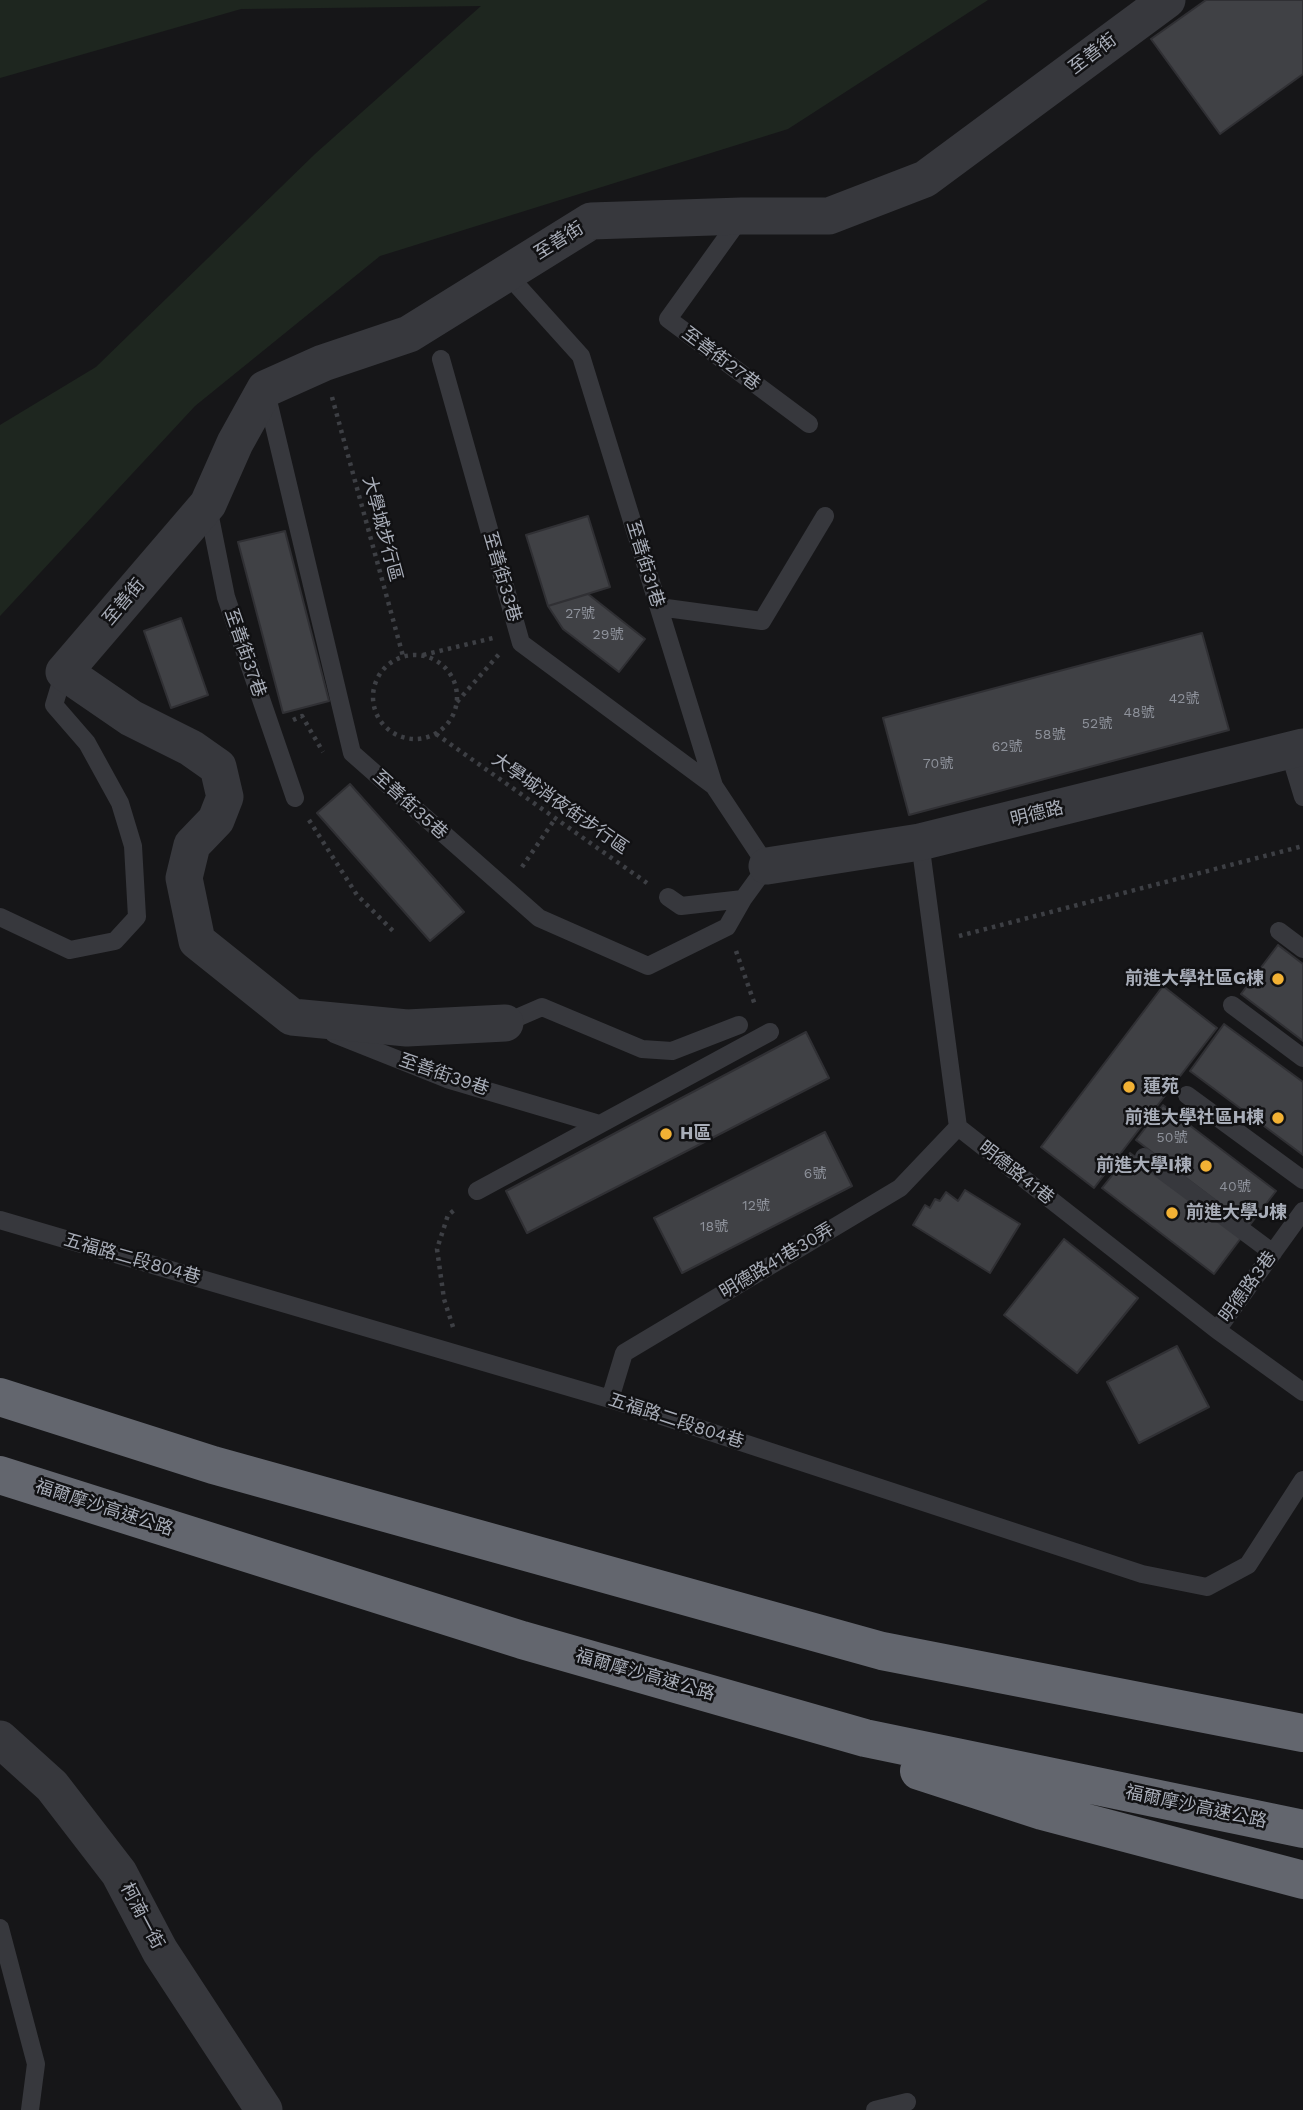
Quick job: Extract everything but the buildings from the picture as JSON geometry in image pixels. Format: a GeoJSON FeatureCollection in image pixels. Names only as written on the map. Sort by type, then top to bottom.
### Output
{"type":"FeatureCollection","features":[{"type":"Feature","properties":{"kind":"highway"},"geometry":{"type":"LineString","coordinates":[[0,1397],[212,1465],[882,1651],[1303,1732]]}},
{"type":"Feature","properties":{"kind":"highway","name":"福爾摩沙高速公路"},"geometry":{"type":"LineString","coordinates":[[0,1475],[522,1640],[865,1738],[1303,1829]]}},
{"type":"Feature","properties":{"kind":"highway"},"geometry":{"type":"LineString","coordinates":[[522,1640],[1041,1811],[1303,1880]]}},
{"type":"Feature","properties":{"kind":"street","name":"至善街"},"geometry":{"type":"LineString","coordinates":[[64,672],[208,504],[235,443],[265,388],[323,363],[409,334],[591,221],[829,216],[925,179],[1167,0]]}},
{"type":"Feature","properties":{"kind":"street"},"geometry":{"type":"LineString","coordinates":[[64,672],[131,718],[191,748],[218,767],[225,797],[216,820],[192,845],[184,878],[197,941],[292,1017],[407,1028],[506,1023]]}},
{"type":"Feature","properties":{"kind":"street","name":"明德路"},"geometry":{"type":"LineString","coordinates":[[767,866],[920,842],[1296,749]]}},
{"type":"Feature","properties":{"kind":"street","name":"柯湳一街"},"geometry":{"type":"LineString","coordinates":[[0,1739],[52,1786],[119,1874],[160,1951],[264,2110]]}},
{"type":"Feature","properties":{"kind":"lane","name":"至善街27巷"},"geometry":{"type":"LineString","coordinates":[[742,216],[668,319],[809,424]]}},
{"type":"Feature","properties":{"kind":"lane","name":"至善街31巷"},"geometry":{"type":"LineString","coordinates":[[507,274],[581,356],[715,786],[767,866]]}},
{"type":"Feature","properties":{"kind":"lane","name":"至善街33巷"},"geometry":{"type":"LineString","coordinates":[[441,359],[520,643],[715,786]]}},
{"type":"Feature","properties":{"kind":"lane"},"geometry":{"type":"LineString","coordinates":[[265,388],[352,753]]}},
{"type":"Feature","properties":{"kind":"lane","name":"至善街37巷"},"geometry":{"type":"LineString","coordinates":[[208,504],[226,597],[295,798]]}},
{"type":"Feature","properties":{"kind":"lane"},"geometry":{"type":"LineString","coordinates":[[659,607],[762,621],[825,516]]}},
{"type":"Feature","properties":{"kind":"lane","name":"至善街"},"geometry":{"type":"LineString","coordinates":[[0,917],[70,950],[115,941],[136,917],[133,846],[120,803],[87,743],[54,705],[64,672]]}},
{"type":"Feature","properties":{"kind":"lane"},"geometry":{"type":"LineString","coordinates":[[1296,749],[1303,797]]}},
{"type":"Feature","properties":{"kind":"lane","name":"至善街35巷"},"geometry":{"type":"LineString","coordinates":[[352,753],[539,918],[648,966],[727,927]]}},
{"type":"Feature","properties":{"kind":"lane"},"geometry":{"type":"LineString","coordinates":[[920,842],[958,1127]]}},
{"type":"Feature","properties":{"kind":"lane"},"geometry":{"type":"LineString","coordinates":[[727,927],[767,866]]}},
{"type":"Feature","properties":{"kind":"lane"},"geometry":{"type":"LineString","coordinates":[[668,897],[681,906],[743,899]]}},
{"type":"Feature","properties":{"kind":"lane"},"geometry":{"type":"LineString","coordinates":[[1279,931],[1303,949]]}},
{"type":"Feature","properties":{"kind":"lane"},"geometry":{"type":"LineString","coordinates":[[1232,1005],[1303,1058]]}},
{"type":"Feature","properties":{"kind":"lane"},"geometry":{"type":"LineString","coordinates":[[506,1023],[542,1007],[642,1049],[672,1051],[740,1025]]}},
{"type":"Feature","properties":{"kind":"lane","name":"至善街39巷"},"geometry":{"type":"LineString","coordinates":[[292,1017],[447,1079],[599,1124]]}},
{"type":"Feature","properties":{"kind":"lane"},"geometry":{"type":"LineString","coordinates":[[477,1191],[770,1032]]}},
{"type":"Feature","properties":{"kind":"lane"},"geometry":{"type":"LineString","coordinates":[[1187,1095],[1303,1180]]}},
{"type":"Feature","properties":{"kind":"lane","name":"明德路41巷"},"geometry":{"type":"LineString","coordinates":[[958,1127],[1217,1330],[1303,1392]]}},
{"type":"Feature","properties":{"kind":"lane","name":"明德路41巷30弄"},"geometry":{"type":"LineString","coordinates":[[610,1399],[624,1353],[900,1188],[958,1127]]}},
{"type":"Feature","properties":{"kind":"lane"},"geometry":{"type":"LineString","coordinates":[[1144,1157],[1273,1253]]}},
{"type":"Feature","properties":{"kind":"lane","name":"明德路3巷"},"geometry":{"type":"LineString","coordinates":[[1217,1330],[1303,1211]]}},
{"type":"Feature","properties":{"kind":"lane","name":"五福路二段804巷"},"geometry":{"type":"LineString","coordinates":[[0,1220],[610,1399],[1142,1574],[1207,1587],[1248,1566],[1303,1480]]}},
{"type":"Feature","properties":{"kind":"lane"},"geometry":{"type":"LineString","coordinates":[[0,1928],[36,2063],[30,2110]]}},
{"type":"Feature","properties":{"kind":"lane"},"geometry":{"type":"LineString","coordinates":[[875,2110],[907,2102]]}},
{"type":"Feature","properties":{"kind":"path","name":"大學城步行區"},"geometry":{"type":"LineString","coordinates":[[334,408],[403,656]]}},
{"type":"Feature","properties":{"kind":"path"},"geometry":{"type":"LineString","coordinates":[[421,655],[442,664],[451,675],[457,703],[453,717],[436,734],[418,739],[405,738],[392,732],[382,723],[375,711],[374,684],[391,662],[403,656],[421,655],[518,632]]}},
{"type":"Feature","properties":{"kind":"path"},"geometry":{"type":"LineString","coordinates":[[457,703],[518,632]]}},
{"type":"Feature","properties":{"kind":"path"},"geometry":{"type":"LineString","coordinates":[[287,723],[302,716],[333,771],[352,753]]}},
{"type":"Feature","properties":{"kind":"path","name":"大學城消夜街步行區"},"geometry":{"type":"LineString","coordinates":[[436,734],[668,897]]}},
{"type":"Feature","properties":{"kind":"path"},"geometry":{"type":"LineString","coordinates":[[295,798],[357,895],[394,932]]}},
{"type":"Feature","properties":{"kind":"path"},"geometry":{"type":"LineString","coordinates":[[506,890],[555,819]]}},
{"type":"Feature","properties":{"kind":"path"},"geometry":{"type":"LineString","coordinates":[[933,943],[1303,845]]}},
{"type":"Feature","properties":{"kind":"path"},"geometry":{"type":"LineString","coordinates":[[727,927],[756,1006]]}},
{"type":"Feature","properties":{"kind":"path"},"geometry":{"type":"LineString","coordinates":[[461,1355],[444,1298],[437,1249],[448,1215],[477,1191]]}},
{"type":"Feature","properties":{"kind":"shaded area"},"geometry":{"type":"Polygon","coordinates":[[[0,0],[988,0],[788,129],[380,256],[195,406],[0,616],[0,425],[96,367],[315,154],[481,6],[241,9],[0,78],[0,0]]]}},
{"type":"Feature","properties":{"kind":"place","name":"前進大學社區G棟"},"geometry":{"type":"Point","coordinates":[1278,979]}},
{"type":"Feature","properties":{"kind":"place","name":"蓮苑"},"geometry":{"type":"Point","coordinates":[1129,1087]}},
{"type":"Feature","properties":{"kind":"place","name":"前進大學社區H棟"},"geometry":{"type":"Point","coordinates":[1278,1118]}},
{"type":"Feature","properties":{"kind":"place","name":"H區"},"geometry":{"type":"Point","coordinates":[666,1134]}},
{"type":"Feature","properties":{"kind":"place","name":"前進大學I棟"},"geometry":{"type":"Point","coordinates":[1206,1166]}},
{"type":"Feature","properties":{"kind":"place","name":"前進大學J棟"},"geometry":{"type":"Point","coordinates":[1172,1213]}}]}
